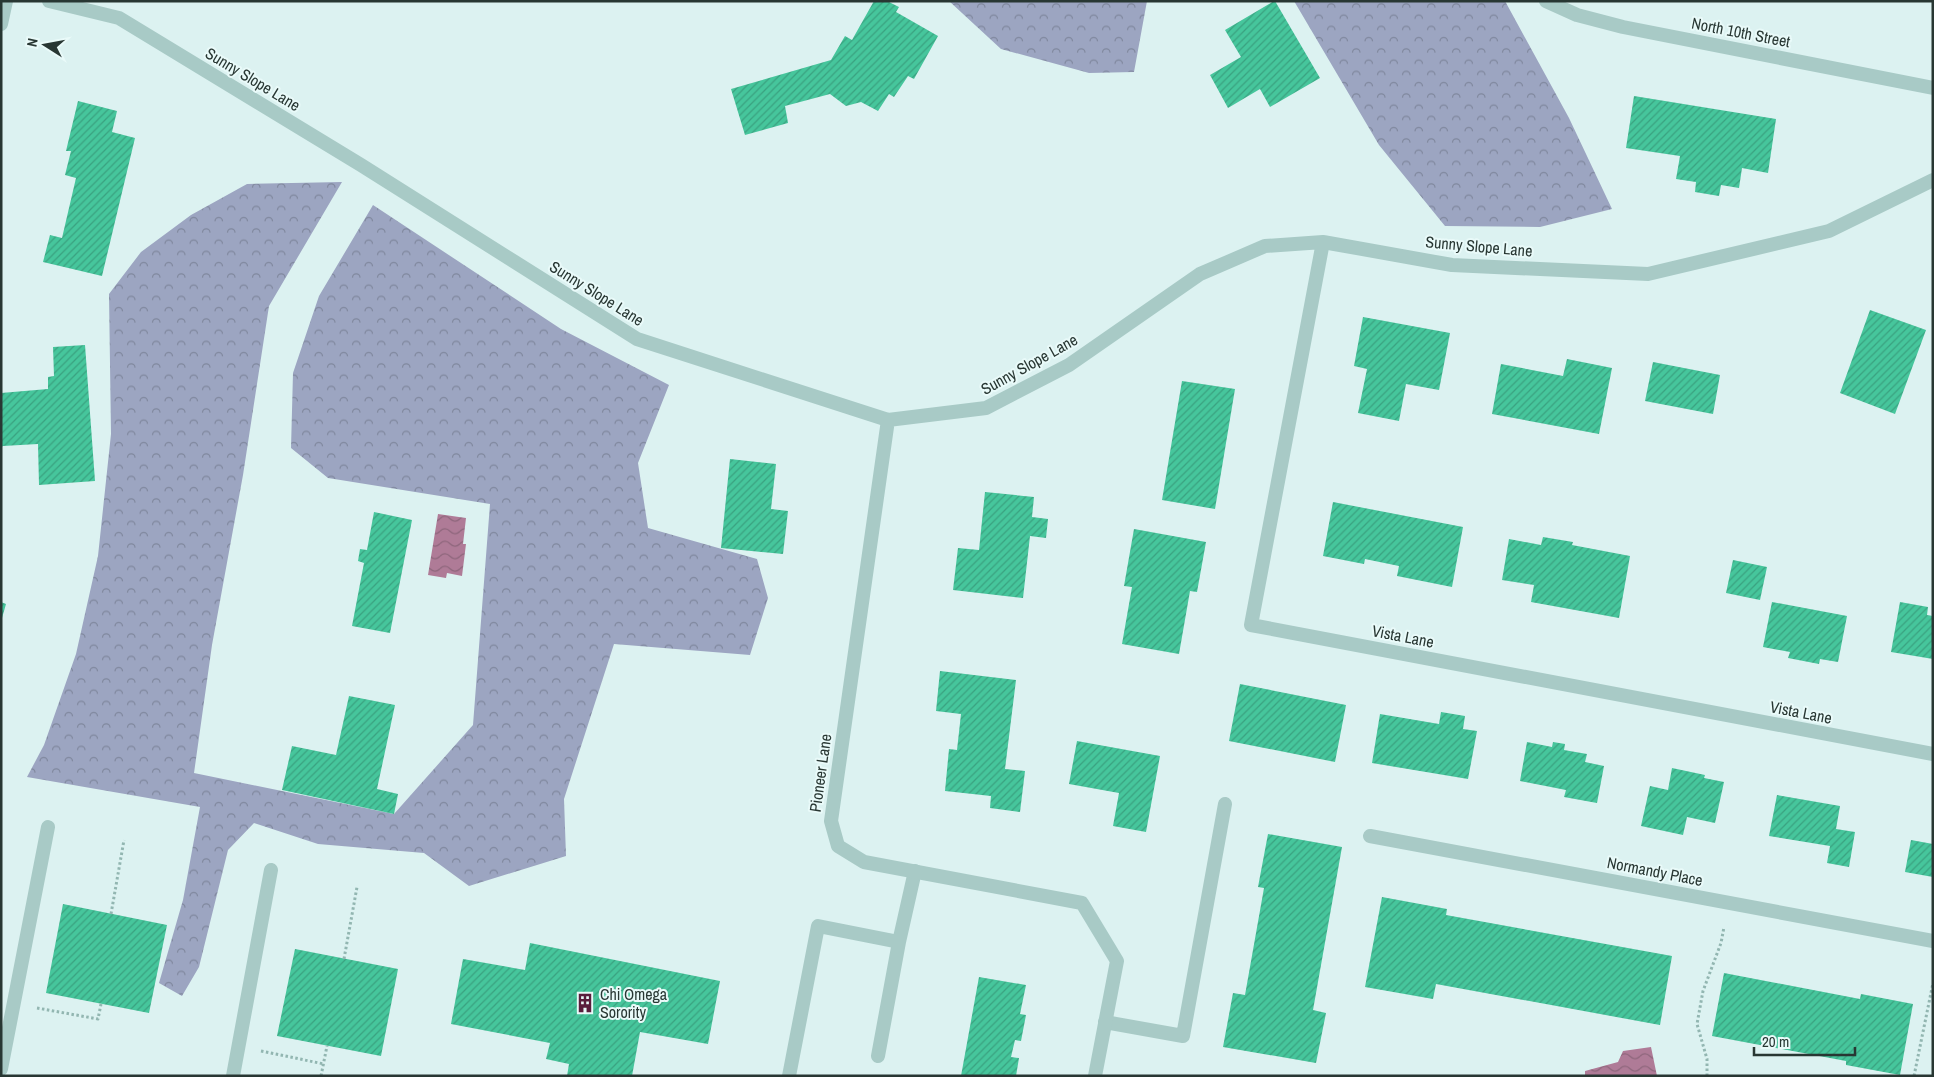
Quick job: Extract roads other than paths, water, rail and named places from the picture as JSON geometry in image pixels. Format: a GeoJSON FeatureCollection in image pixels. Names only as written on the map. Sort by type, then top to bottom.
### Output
{"type":"FeatureCollection","features":[{"type":"Feature","properties":{"kind":"street"},"geometry":{"type":"LineString","coordinates":[[1,24],[6,1]]}},
{"type":"Feature","properties":{"kind":"street","name":"Sunny Slope Lane"},"geometry":{"type":"LineString","coordinates":[[49,1],[119,18],[361,165],[637,339],[888,420],[986,408],[1069,365],[1200,274],[1265,246],[1323,242],[1452,265],[1648,274],[1829,232],[1933,180]]}},
{"type":"Feature","properties":{"kind":"street","name":"North 10th Street"},"geometry":{"type":"LineString","coordinates":[[1546,1],[1577,15],[1623,27],[1933,88]]}},
{"type":"Feature","properties":{"kind":"street","name":"Vista Lane"},"geometry":{"type":"LineString","coordinates":[[1323,242],[1250,625],[1933,754]]}},
{"type":"Feature","properties":{"kind":"street","name":"Pioneer Lane"},"geometry":{"type":"LineString","coordinates":[[888,420],[831,821],[838,846],[864,862],[1082,903],[1117,961],[1095,1076]]}},
{"type":"Feature","properties":{"kind":"street"},"geometry":{"type":"LineString","coordinates":[[1105,1022],[1183,1036],[1225,804]]}},
{"type":"Feature","properties":{"kind":"street"},"geometry":{"type":"LineString","coordinates":[[1,1069],[48,828]]}},
{"type":"Feature","properties":{"kind":"street","name":"Normandy Place"},"geometry":{"type":"LineString","coordinates":[[1370,836],[1933,941]]}},
{"type":"Feature","properties":{"kind":"street"},"geometry":{"type":"LineString","coordinates":[[233,1076],[271,870]]}},
{"type":"Feature","properties":{"kind":"street"},"geometry":{"type":"LineString","coordinates":[[878,1056],[899,942],[915,871]]}},
{"type":"Feature","properties":{"kind":"street"},"geometry":{"type":"LineString","coordinates":[[790,1076],[818,926],[899,942]]}},
{"type":"Feature","properties":{"kind":"water"},"geometry":{"type":"Polygon","coordinates":[[[438,514],[466,518],[463,544],[466,544],[462,576],[447,573],[446,578],[428,575],[438,514]]]}},
{"type":"Feature","properties":{"kind":"water"},"geometry":{"type":"Polygon","coordinates":[[[1651,1047],[1657,1076],[1585,1076],[1585,1071],[1618,1062],[1623,1051],[1651,1047]]]}},
{"type":"Feature","properties":{"kind":"place","name":"Chi Omega Sorority"},"geometry":{"type":"Point","coordinates":[585,1003]}}]}
